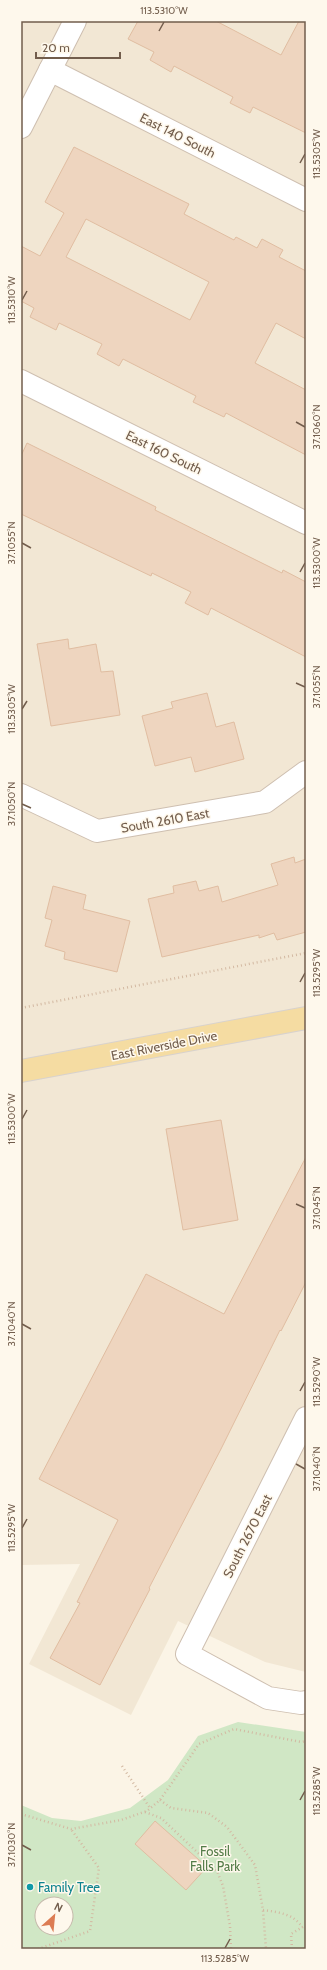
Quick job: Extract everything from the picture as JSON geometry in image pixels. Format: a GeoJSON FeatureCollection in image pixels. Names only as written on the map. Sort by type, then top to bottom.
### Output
{"type":"FeatureCollection","features":[{"type":"Feature","properties":{"kind":"main road","name":"East Riverside Drive"},"geometry":{"type":"LineString","coordinates":[[21,1071],[306,1018]]}},
{"type":"Feature","properties":{"kind":"street"},"geometry":{"type":"LineString","coordinates":[[21,127],[75,21]]}},
{"type":"Feature","properties":{"kind":"street","name":"East 140 South"},"geometry":{"type":"LineString","coordinates":[[50,70],[306,200]]}},
{"type":"Feature","properties":{"kind":"street","name":"East 160 South"},"geometry":{"type":"LineString","coordinates":[[21,381],[306,522]]}},
{"type":"Feature","properties":{"kind":"street","name":"South 2610 East"},"geometry":{"type":"LineString","coordinates":[[21,795],[97,832],[265,802],[306,772]]}},
{"type":"Feature","properties":{"kind":"street","name":"South 2670 East"},"geometry":{"type":"LineString","coordinates":[[306,1418],[187,1654],[268,1698],[301,1703],[306,1702]]}},
{"type":"Feature","properties":{"kind":"path"},"geometry":{"type":"LineString","coordinates":[[21,1008],[306,953]]}},
{"type":"Feature","properties":{"kind":"path"},"geometry":{"type":"LineString","coordinates":[[21,1814],[71,1829],[121,1820],[145,1812],[160,1800],[199,1744],[234,1729],[301,1742],[306,1741]]}},
{"type":"Feature","properties":{"kind":"path"},"geometry":{"type":"LineString","coordinates":[[122,1766],[150,1808]]}},
{"type":"Feature","properties":{"kind":"path"},"geometry":{"type":"LineString","coordinates":[[160,1800],[171,1808],[208,1813],[227,1827],[255,1865],[263,1910],[266,1949]]}},
{"type":"Feature","properties":{"kind":"path"},"geometry":{"type":"LineString","coordinates":[[145,1812],[161,1818],[217,1871],[223,1886],[230,1926],[231,1949]]}},
{"type":"Feature","properties":{"kind":"path"},"geometry":{"type":"LineString","coordinates":[[38,1949],[90,1931],[99,1868],[71,1829]]}},
{"type":"Feature","properties":{"kind":"path"},"geometry":{"type":"LineString","coordinates":[[263,1910],[282,1912],[298,1920],[302,1927]]}},
{"type":"Feature","properties":{"kind":"path"},"geometry":{"type":"LineString","coordinates":[[292,1949],[291,1934],[306,1925]]}},
{"type":"Feature","properties":{"kind":"shaded area"},"geometry":{"type":"Polygon","coordinates":[[[21,21],[306,21],[306,1672],[265,1662],[178,1621],[131,1715],[29,1664],[80,1564],[21,1565],[21,21]]]}},
{"type":"Feature","properties":{"kind":"green space","name":"Fossil Falls Park"},"geometry":{"type":"Polygon","coordinates":[[[238,1722],[306,1732],[306,1949],[21,1949],[21,1805],[52,1818],[81,1821],[130,1808],[168,1780],[198,1736],[238,1722]]]}},
{"type":"Feature","properties":{"kind":"building"},"geometry":{"type":"Polygon","coordinates":[[[138,21],[216,21],[281,55],[299,21],[306,21],[306,133],[253,107],[250,113],[230,103],[233,97],[174,66],[171,72],[150,60],[154,52],[128,39],[138,21]]]}},
{"type":"Feature","properties":{"kind":"building"},"geometry":{"type":"Polygon","coordinates":[[[74,147],[189,204],[184,214],[234,240],[236,237],[257,248],[262,239],[283,250],[279,257],[306,271],[306,339],[276,323],[255,363],[306,390],[306,455],[226,413],[224,417],[193,402],[196,396],[123,359],[119,366],[97,354],[102,344],[59,323],[56,330],[30,317],[34,308],[21,301],[21,246],[40,256],[64,213],[45,202],[74,147]],[[86,219],[66,257],[190,320],[209,282],[86,219]]]}},
{"type":"Feature","properties":{"kind":"building"},"geometry":{"type":"Polygon","coordinates":[[[27,443],[156,507],[155,510],[282,573],[283,570],[306,582],[306,657],[211,608],[208,615],[185,603],[191,592],[152,573],[151,576],[21,514],[21,456],[27,443]]]}},
{"type":"Feature","properties":{"kind":"building"},"geometry":{"type":"Polygon","coordinates":[[[68,639],[69,649],[96,644],[101,672],[113,671],[120,715],[51,726],[37,644],[68,639]]]}},
{"type":"Feature","properties":{"kind":"building"},"geometry":{"type":"Polygon","coordinates":[[[207,693],[216,727],[234,722],[244,759],[195,772],[191,757],[155,766],[142,716],[173,708],[171,702],[207,693]]]}},
{"type":"Feature","properties":{"kind":"building"},"geometry":{"type":"Polygon","coordinates":[[[294,857],[295,863],[306,859],[306,932],[277,940],[274,933],[259,938],[259,935],[162,957],[148,899],[174,893],[173,886],[196,881],[199,891],[218,886],[222,902],[278,885],[271,864],[294,857]]]}},
{"type":"Feature","properties":{"kind":"building"},"geometry":{"type":"Polygon","coordinates":[[[53,886],[86,895],[83,909],[130,921],[117,972],[64,959],[65,952],[45,946],[52,920],[45,918],[53,886]]]}},
{"type":"Feature","properties":{"kind":"building"},"geometry":{"type":"Polygon","coordinates":[[[221,1120],[238,1220],[183,1230],[166,1129],[221,1120]]]}},
{"type":"Feature","properties":{"kind":"building"},"geometry":{"type":"Polygon","coordinates":[[[306,1157],[306,1282],[281,1331],[280,1330],[100,1685],[50,1658],[80,1603],[77,1602],[118,1520],[39,1479],[146,1274],[224,1314],[306,1157]]]}},
{"type":"Feature","properties":{"kind":"building"},"geometry":{"type":"Polygon","coordinates":[[[155,1821],[207,1867],[186,1890],[135,1844],[155,1821]]]}},
{"type":"Feature","properties":{"kind":"place","name":"Family Tree"},"geometry":{"type":"Point","coordinates":[30,1887]}}]}
